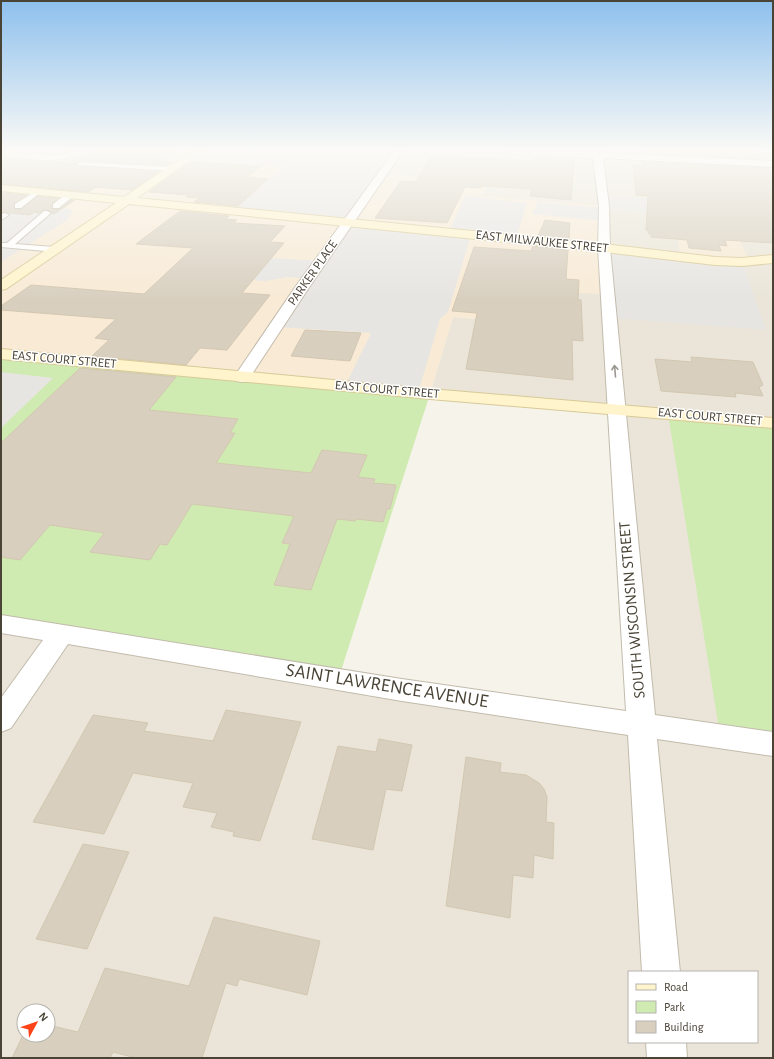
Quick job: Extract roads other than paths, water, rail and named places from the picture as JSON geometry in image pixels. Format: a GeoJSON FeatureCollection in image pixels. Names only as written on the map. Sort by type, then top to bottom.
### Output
{"type":"FeatureCollection","features":[{"type":"Feature","properties":{"kind":"main road"},"geometry":{"type":"LineString","coordinates":[[1,286],[125,200]]}},
{"type":"Feature","properties":{"kind":"main road","name":"EAST MILWAUKEE STREET"},"geometry":{"type":"LineString","coordinates":[[130,200],[720,261],[742,262],[773,259]]}},
{"type":"Feature","properties":{"kind":"main road","name":"EAST COURT STREET"},"geometry":{"type":"LineString","coordinates":[[1,354],[242,377],[773,423]]}},
{"type":"Feature","properties":{"kind":"street","name":"PARKER PLACE"},"geometry":{"type":"LineString","coordinates":[[242,377],[364,200]]}},
{"type":"Feature","properties":{"kind":"street","name":"SOUTH WISCONSIN STREET"},"geometry":{"type":"LineString","coordinates":[[603,200],[604,248],[618,409],[660,971]]}},
{"type":"Feature","properties":{"kind":"street","name":"SAINT LAWRENCE AVENUE"},"geometry":{"type":"LineString","coordinates":[[1,624],[402,690],[773,744]]}},
{"type":"Feature","properties":{"kind":"street"},"geometry":{"type":"LineString","coordinates":[[1,720],[62,633]]}},
{"type":"Feature","properties":{"kind":"street"},"geometry":{"type":"LineString","coordinates":[[666,1043],[667,1058]]}},
{"type":"Feature","properties":{"kind":"lane"},"geometry":{"type":"LineString","coordinates":[[18,206],[26,200]]}},
{"type":"Feature","properties":{"kind":"lane"},"geometry":{"type":"LineString","coordinates":[[56,206],[64,200]]}},
{"type":"Feature","properties":{"kind":"lane"},"geometry":{"type":"LineString","coordinates":[[4,246],[47,213]]}},
{"type":"Feature","properties":{"kind":"lane"},"geometry":{"type":"LineString","coordinates":[[4,246],[54,250]]}}]}
